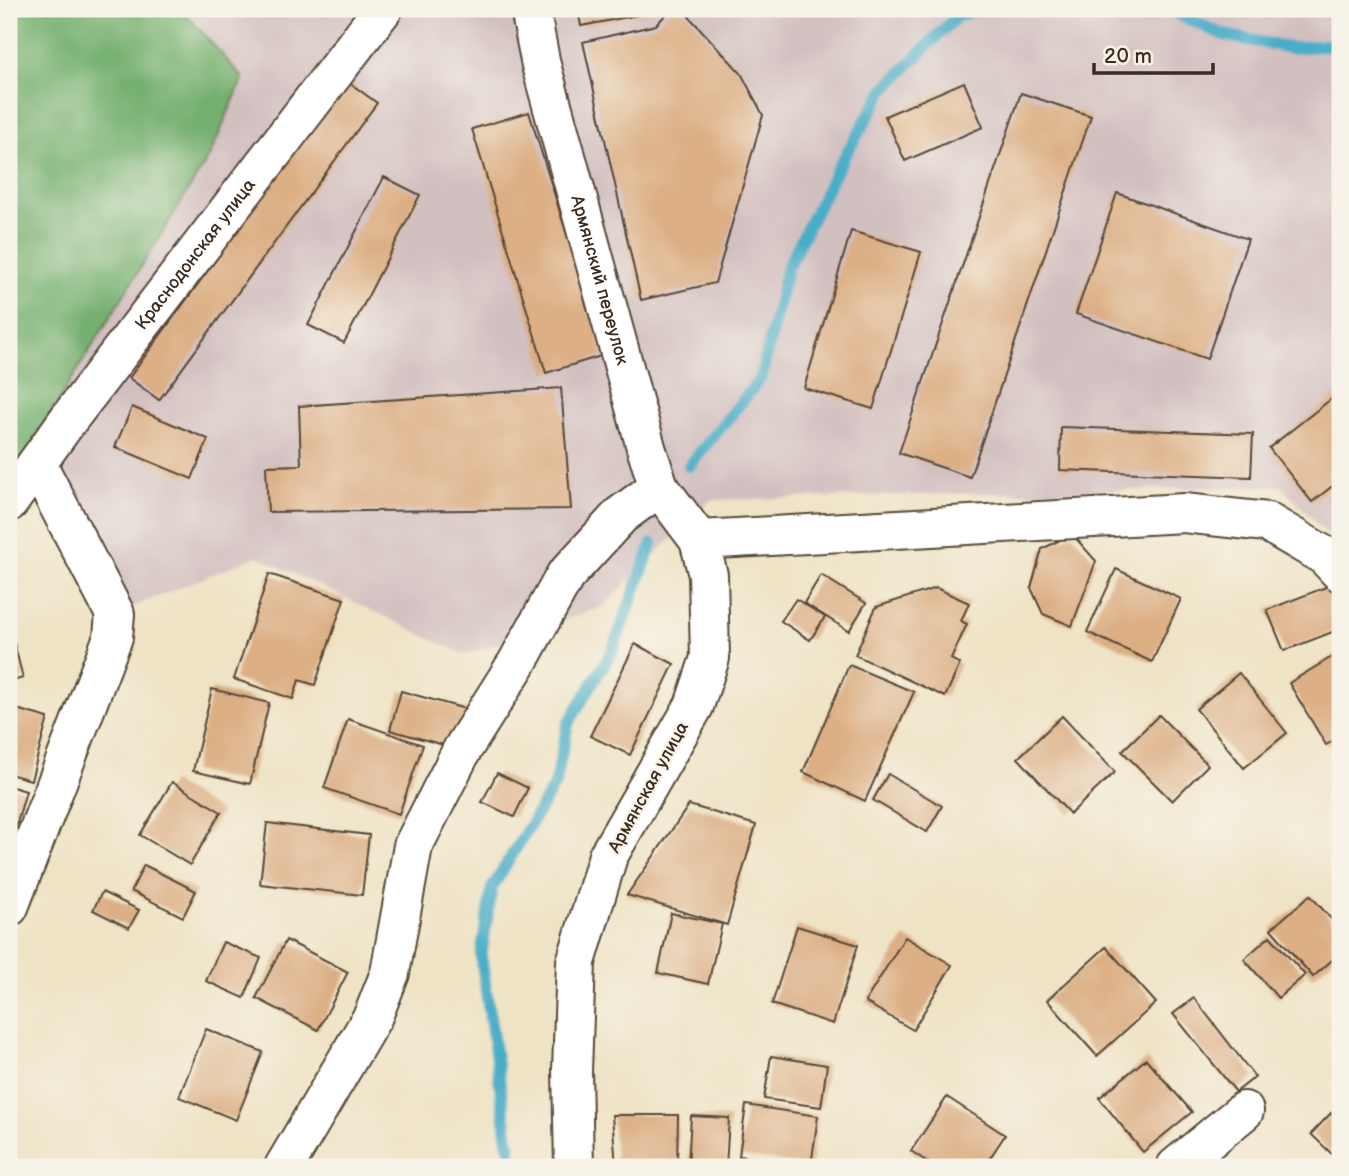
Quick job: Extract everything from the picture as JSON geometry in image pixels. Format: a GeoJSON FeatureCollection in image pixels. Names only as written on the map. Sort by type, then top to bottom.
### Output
{"type":"FeatureCollection","features":[{"type":"Feature","properties":{"kind":"street","name":"Краснодонская улица"},"geometry":{"type":"LineString","coordinates":[[9,502],[77,408],[383,9]]}},
{"type":"Feature","properties":{"kind":"street","name":"Армянский переулок"},"geometry":{"type":"LineString","coordinates":[[530,9],[545,78],[659,487],[703,557]]}},
{"type":"Feature","properties":{"kind":"street"},"geometry":{"type":"LineString","coordinates":[[9,907],[113,638],[116,614],[37,464]]}},
{"type":"Feature","properties":{"kind":"street"},"geometry":{"type":"LineString","coordinates":[[284,1167],[373,1016],[390,973],[413,846],[462,750],[517,663],[565,576],[621,515],[659,487]]}},
{"type":"Feature","properties":{"kind":"street"},"geometry":{"type":"LineString","coordinates":[[703,557],[1184,513],[1267,522],[1325,556],[1340,572]]}},
{"type":"Feature","properties":{"kind":"street","name":"Армянская улица"},"geometry":{"type":"LineString","coordinates":[[574,1167],[572,1070],[576,962],[608,856],[694,706],[710,658],[703,557]]}},
{"type":"Feature","properties":{"kind":"street"},"geometry":{"type":"LineString","coordinates":[[1176,1167],[1244,1111]]}},
{"type":"Feature","properties":{"kind":"shaded area"},"geometry":{"type":"Polygon","coordinates":[[[174,9],[1340,9],[1340,547],[1281,486],[711,500],[602,607],[465,655],[257,556],[115,614],[37,464],[48,418],[210,156],[243,78],[182,10],[174,9]]]}},
{"type":"Feature","properties":{"kind":"green space"},"geometry":{"type":"Polygon","coordinates":[[[9,9],[182,10],[243,78],[210,155],[48,418],[37,464],[9,466],[9,9]]]}},
{"type":"Feature","properties":{"kind":"building"},"geometry":{"type":"Polygon","coordinates":[[[578,9],[652,9],[653,12],[581,26],[578,9]]]}},
{"type":"Feature","properties":{"kind":"building"},"geometry":{"type":"Polygon","coordinates":[[[671,9],[682,9],[741,73],[763,115],[715,283],[641,300],[583,42],[656,25],[671,9]]]}},
{"type":"Feature","properties":{"kind":"building"},"geometry":{"type":"Polygon","coordinates":[[[347,81],[377,103],[159,400],[129,378],[347,81]]]}},
{"type":"Feature","properties":{"kind":"building"},"geometry":{"type":"Polygon","coordinates":[[[964,82],[983,127],[905,161],[885,116],[964,82]]]}},
{"type":"Feature","properties":{"kind":"building"},"geometry":{"type":"Polygon","coordinates":[[[1021,93],[1091,116],[970,477],[899,453],[1021,93]]]}},
{"type":"Feature","properties":{"kind":"building"},"geometry":{"type":"Polygon","coordinates":[[[529,112],[604,355],[546,373],[472,129],[529,112]]]}},
{"type":"Feature","properties":{"kind":"building"},"geometry":{"type":"Polygon","coordinates":[[[384,177],[420,195],[344,343],[308,325],[384,177]]]}},
{"type":"Feature","properties":{"kind":"building"},"geometry":{"type":"Polygon","coordinates":[[[1117,193],[1248,239],[1207,359],[1076,314],[1117,193]]]}},
{"type":"Feature","properties":{"kind":"building"},"geometry":{"type":"Polygon","coordinates":[[[851,231],[921,252],[873,409],[804,388],[851,231]]]}},
{"type":"Feature","properties":{"kind":"building"},"geometry":{"type":"Polygon","coordinates":[[[561,388],[571,509],[268,512],[266,466],[301,465],[299,406],[561,388]]]}},
{"type":"Feature","properties":{"kind":"building"},"geometry":{"type":"Polygon","coordinates":[[[1340,392],[1340,480],[1312,502],[1269,448],[1340,392]]]}},
{"type":"Feature","properties":{"kind":"building"},"geometry":{"type":"Polygon","coordinates":[[[132,407],[208,439],[192,479],[115,447],[132,407]]]}},
{"type":"Feature","properties":{"kind":"building"},"geometry":{"type":"Polygon","coordinates":[[[1061,427],[1253,434],[1251,477],[1060,470],[1061,427]]]}},
{"type":"Feature","properties":{"kind":"building"},"geometry":{"type":"Polygon","coordinates":[[[1072,534],[1096,561],[1072,626],[1043,614],[1031,588],[1042,549],[1072,534]]]}},
{"type":"Feature","properties":{"kind":"building"},"geometry":{"type":"Polygon","coordinates":[[[1116,569],[1181,599],[1152,662],[1087,632],[1116,569]]]}},
{"type":"Feature","properties":{"kind":"building"},"geometry":{"type":"Polygon","coordinates":[[[269,574],[344,599],[315,685],[299,680],[293,699],[234,679],[269,574]]]}},
{"type":"Feature","properties":{"kind":"building"},"geometry":{"type":"Polygon","coordinates":[[[821,575],[866,603],[849,631],[804,603],[821,575]]]}},
{"type":"Feature","properties":{"kind":"building"},"geometry":{"type":"Polygon","coordinates":[[[1331,585],[1340,608],[1340,629],[1284,651],[1267,610],[1331,585]]]}},
{"type":"Feature","properties":{"kind":"building"},"geometry":{"type":"Polygon","coordinates":[[[936,588],[969,603],[961,621],[967,624],[951,659],[960,664],[945,697],[855,655],[876,607],[936,588]]]}},
{"type":"Feature","properties":{"kind":"building"},"geometry":{"type":"Polygon","coordinates":[[[796,599],[825,617],[810,640],[781,621],[796,599]]]}},
{"type":"Feature","properties":{"kind":"building"},"geometry":{"type":"Polygon","coordinates":[[[9,623],[23,678],[9,682],[9,623]]]}},
{"type":"Feature","properties":{"kind":"building"},"geometry":{"type":"Polygon","coordinates":[[[635,644],[674,664],[630,755],[590,736],[635,644]]]}},
{"type":"Feature","properties":{"kind":"building"},"geometry":{"type":"Polygon","coordinates":[[[1340,652],[1340,737],[1326,745],[1289,683],[1340,652]]]}},
{"type":"Feature","properties":{"kind":"building"},"geometry":{"type":"Polygon","coordinates":[[[849,665],[914,692],[865,801],[803,772],[849,665]]]}},
{"type":"Feature","properties":{"kind":"building"},"geometry":{"type":"Polygon","coordinates":[[[1239,673],[1287,733],[1244,768],[1196,709],[1239,673]]]}},
{"type":"Feature","properties":{"kind":"building"},"geometry":{"type":"Polygon","coordinates":[[[212,689],[269,703],[250,784],[193,771],[212,689]]]}},
{"type":"Feature","properties":{"kind":"building"},"geometry":{"type":"Polygon","coordinates":[[[401,691],[469,710],[458,749],[390,730],[401,691]]]}},
{"type":"Feature","properties":{"kind":"building"},"geometry":{"type":"Polygon","coordinates":[[[9,707],[48,718],[31,780],[9,774],[9,707]]]}},
{"type":"Feature","properties":{"kind":"building"},"geometry":{"type":"Polygon","coordinates":[[[1159,715],[1208,765],[1172,801],[1122,751],[1159,715]]]}},
{"type":"Feature","properties":{"kind":"building"},"geometry":{"type":"Polygon","coordinates":[[[1062,716],[1115,772],[1070,814],[1018,758],[1062,716]]]}},
{"type":"Feature","properties":{"kind":"building"},"geometry":{"type":"Polygon","coordinates":[[[348,719],[423,745],[399,814],[324,788],[348,719]]]}},
{"type":"Feature","properties":{"kind":"building"},"geometry":{"type":"Polygon","coordinates":[[[497,773],[528,788],[514,817],[482,802],[497,773]]]}},
{"type":"Feature","properties":{"kind":"building"},"geometry":{"type":"Polygon","coordinates":[[[888,774],[942,806],[927,832],[873,800],[888,774]]]}},
{"type":"Feature","properties":{"kind":"building"},"geometry":{"type":"Polygon","coordinates":[[[172,782],[221,812],[190,865],[140,835],[172,782]]]}},
{"type":"Feature","properties":{"kind":"building"},"geometry":{"type":"Polygon","coordinates":[[[9,786],[26,791],[15,830],[9,828],[9,786]]]}},
{"type":"Feature","properties":{"kind":"building"},"geometry":{"type":"Polygon","coordinates":[[[689,805],[756,825],[727,925],[627,895],[689,805]]]}},
{"type":"Feature","properties":{"kind":"building"},"geometry":{"type":"Polygon","coordinates":[[[267,823],[369,835],[362,895],[260,884],[267,823]]]}},
{"type":"Feature","properties":{"kind":"building"},"geometry":{"type":"Polygon","coordinates":[[[144,865],[196,891],[183,917],[131,891],[144,865]]]}},
{"type":"Feature","properties":{"kind":"building"},"geometry":{"type":"Polygon","coordinates":[[[102,892],[139,910],[129,928],[93,910],[102,892]]]}},
{"type":"Feature","properties":{"kind":"building"},"geometry":{"type":"Polygon","coordinates":[[[1310,895],[1340,929],[1340,953],[1313,977],[1271,929],[1310,895]]]}},
{"type":"Feature","properties":{"kind":"building"},"geometry":{"type":"Polygon","coordinates":[[[671,913],[722,924],[708,984],[658,973],[671,913]]]}},
{"type":"Feature","properties":{"kind":"building"},"geometry":{"type":"Polygon","coordinates":[[[797,926],[858,945],[833,1024],[772,1004],[797,926]]]}},
{"type":"Feature","properties":{"kind":"building"},"geometry":{"type":"Polygon","coordinates":[[[1270,936],[1305,975],[1278,998],[1244,959],[1270,936]]]}},
{"type":"Feature","properties":{"kind":"building"},"geometry":{"type":"Polygon","coordinates":[[[905,937],[952,965],[913,1030],[865,1002],[905,937]]]}},
{"type":"Feature","properties":{"kind":"building"},"geometry":{"type":"Polygon","coordinates":[[[286,940],[348,972],[318,1030],[256,998],[286,940]]]}},
{"type":"Feature","properties":{"kind":"building"},"geometry":{"type":"Polygon","coordinates":[[[223,942],[261,958],[244,998],[206,981],[223,942]]]}},
{"type":"Feature","properties":{"kind":"building"},"geometry":{"type":"Polygon","coordinates":[[[1106,947],[1156,1003],[1097,1056],[1047,1000],[1106,947]]]}},
{"type":"Feature","properties":{"kind":"building"},"geometry":{"type":"Polygon","coordinates":[[[1194,998],[1255,1077],[1236,1092],[1173,1014],[1194,998]]]}},
{"type":"Feature","properties":{"kind":"building"},"geometry":{"type":"Polygon","coordinates":[[[206,1029],[263,1052],[236,1120],[179,1097],[206,1029]]]}},
{"type":"Feature","properties":{"kind":"building"},"geometry":{"type":"Polygon","coordinates":[[[771,1056],[827,1065],[821,1107],[764,1099],[771,1056]]]}},
{"type":"Feature","properties":{"kind":"building"},"geometry":{"type":"Polygon","coordinates":[[[1146,1059],[1192,1112],[1143,1152],[1099,1098],[1146,1059]]]}},
{"type":"Feature","properties":{"kind":"building"},"geometry":{"type":"Polygon","coordinates":[[[947,1097],[1005,1135],[984,1167],[935,1167],[911,1151],[947,1097]]]}},
{"type":"Feature","properties":{"kind":"building"},"geometry":{"type":"Polygon","coordinates":[[[746,1105],[818,1116],[811,1166],[739,1156],[746,1105]]]}},
{"type":"Feature","properties":{"kind":"building"},"geometry":{"type":"Polygon","coordinates":[[[1331,1113],[1340,1122],[1340,1162],[1311,1134],[1331,1113]]]}},
{"type":"Feature","properties":{"kind":"building"},"geometry":{"type":"Polygon","coordinates":[[[612,1115],[678,1115],[677,1167],[616,1167],[612,1115]]]}},
{"type":"Feature","properties":{"kind":"building"},"geometry":{"type":"Polygon","coordinates":[[[691,1116],[729,1118],[726,1167],[688,1167],[691,1116]]]}},
{"type":"Feature","properties":{"kind":"waterway"},"geometry":{"type":"LineString","coordinates":[[689,466],[761,378],[787,268],[837,169],[884,90],[956,17],[978,9]]}},
{"type":"Feature","properties":{"kind":"waterway"},"geometry":{"type":"LineString","coordinates":[[1166,9],[1224,35],[1291,48],[1340,44]]}},
{"type":"Feature","properties":{"kind":"waterway"},"geometry":{"type":"LineString","coordinates":[[512,1167],[481,956],[492,888],[555,784],[568,724],[613,650],[652,544]]}}]}
